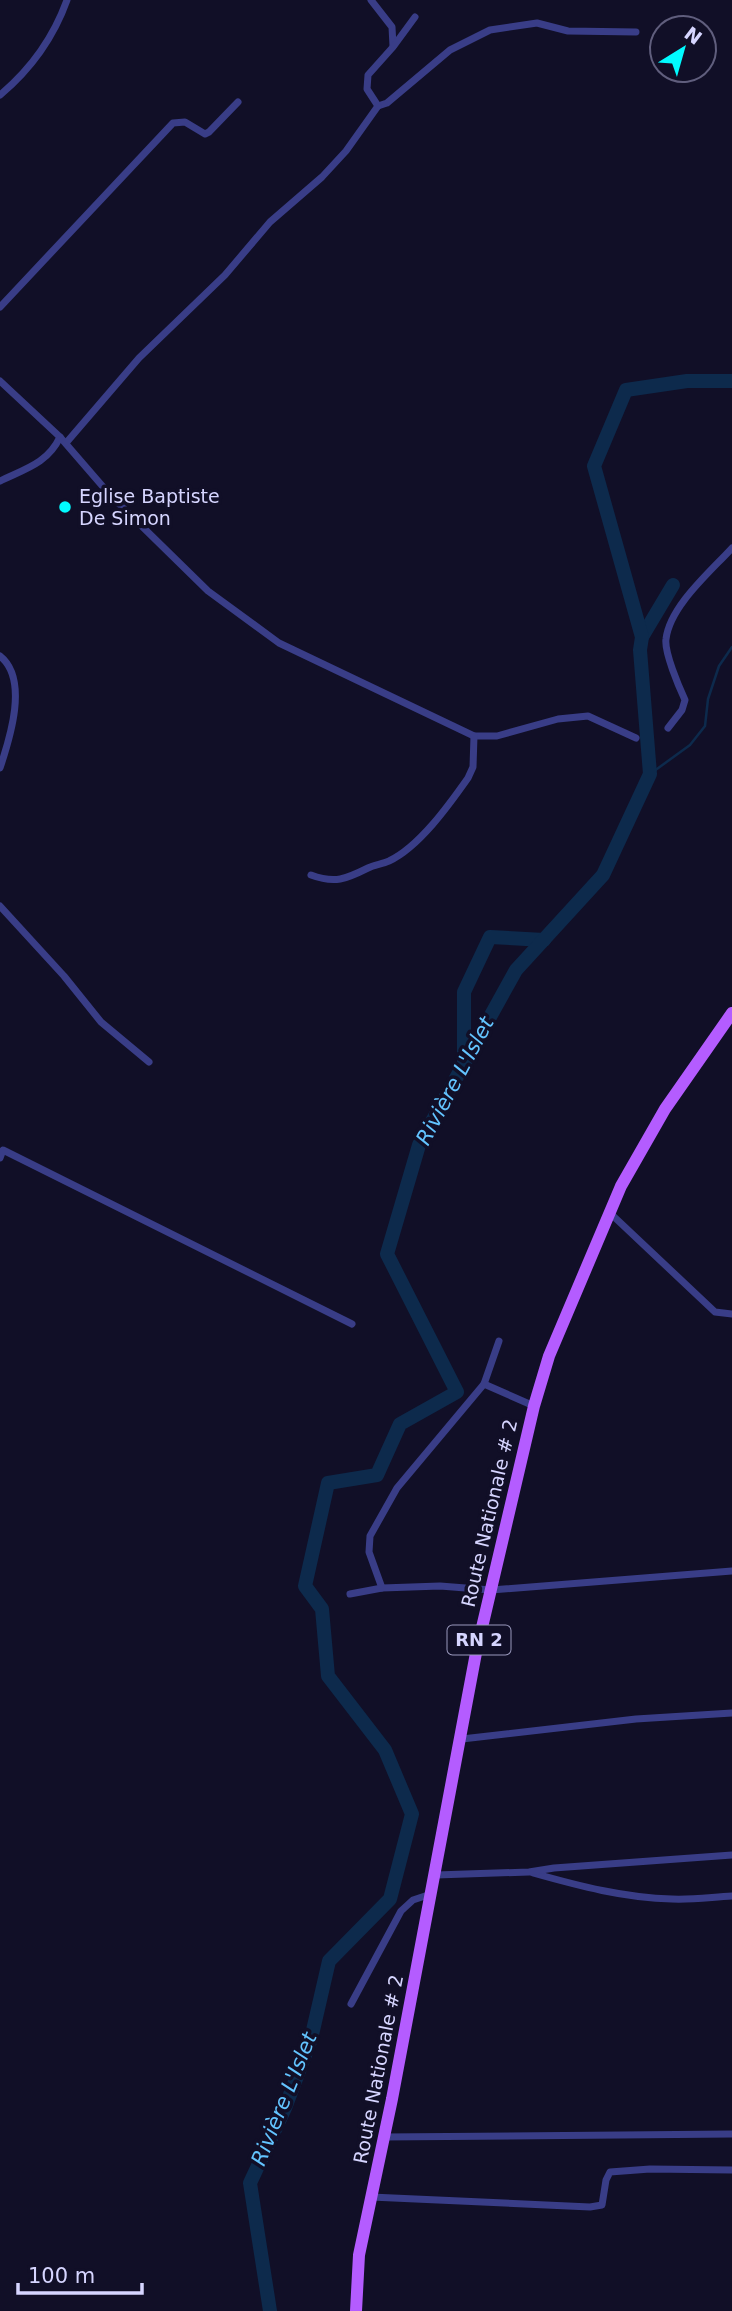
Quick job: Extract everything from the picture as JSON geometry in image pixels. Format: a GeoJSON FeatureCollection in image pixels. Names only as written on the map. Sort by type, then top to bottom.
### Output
{"type":"FeatureCollection","features":[{"type":"Feature","properties":{"kind":"main road","name":"Route Nationale # 2"},"geometry":{"type":"LineString","coordinates":[[356,2311],[359,2255],[436,1875],[476,1653],[548,1356],[621,1186],[665,1109],[732,1013]]}},
{"type":"Feature","properties":{"kind":"street"},"geometry":{"type":"LineString","coordinates":[[0,95],[38,58],[54,32],[68,0]]}},
{"type":"Feature","properties":{"kind":"street"},"geometry":{"type":"LineString","coordinates":[[371,0],[392,27],[393,47]]}},
{"type":"Feature","properties":{"kind":"street"},"geometry":{"type":"LineString","coordinates":[[379,106],[367,89],[368,75],[415,18]]}},
{"type":"Feature","properties":{"kind":"street"},"geometry":{"type":"LineString","coordinates":[[66,443],[139,358],[225,275],[270,222],[322,177],[346,151],[379,106],[387,103],[450,50],[491,30],[537,23],[568,30],[636,32]]}},
{"type":"Feature","properties":{"kind":"street"},"geometry":{"type":"LineString","coordinates":[[0,307],[173,123],[185,122],[205,134],[238,102]]}},
{"type":"Feature","properties":{"kind":"street"},"geometry":{"type":"LineString","coordinates":[[0,381],[66,443],[111,496],[208,591],[279,643],[474,736],[497,736],[558,719],[588,716],[636,738]]}},
{"type":"Feature","properties":{"kind":"street"},"geometry":{"type":"LineString","coordinates":[[0,481],[42,461],[54,449],[60,437]]}},
{"type":"Feature","properties":{"kind":"street"},"geometry":{"type":"LineString","coordinates":[[668,728],[682,710],[685,700],[673,676],[665,640],[677,609],[732,548]]}},
{"type":"Feature","properties":{"kind":"street"},"geometry":{"type":"LineString","coordinates":[[0,667],[2,658]]}},
{"type":"Feature","properties":{"kind":"street"},"geometry":{"type":"LineString","coordinates":[[0,768],[9,740],[16,688],[11,668],[2,658]]}},
{"type":"Feature","properties":{"kind":"street"},"geometry":{"type":"LineString","coordinates":[[311,876],[327,881],[354,877],[369,867],[389,861],[413,845],[468,778],[473,767],[474,736]]}},
{"type":"Feature","properties":{"kind":"street"},"geometry":{"type":"LineString","coordinates":[[0,906],[64,976],[101,1022],[149,1062]]}},
{"type":"Feature","properties":{"kind":"street"},"geometry":{"type":"LineString","coordinates":[[0,1158],[3,1150],[352,1324]]}},
{"type":"Feature","properties":{"kind":"street"},"geometry":{"type":"LineString","coordinates":[[609,1213],[715,1312],[732,1314]]}},
{"type":"Feature","properties":{"kind":"street"},"geometry":{"type":"LineString","coordinates":[[382,1588],[369,1552],[370,1536],[397,1488],[484,1384],[499,1341]]}},
{"type":"Feature","properties":{"kind":"street"},"geometry":{"type":"LineString","coordinates":[[484,1384],[534,1406]]}},
{"type":"Feature","properties":{"kind":"street"},"geometry":{"type":"LineString","coordinates":[[350,1594],[382,1588],[440,1586],[491,1590],[732,1572]]}},
{"type":"Feature","properties":{"kind":"street"},"geometry":{"type":"LineString","coordinates":[[462,1739],[636,1719],[732,1713]]}},
{"type":"Feature","properties":{"kind":"street"},"geometry":{"type":"LineString","coordinates":[[436,1875],[529,1872],[732,1855]]}},
{"type":"Feature","properties":{"kind":"street"},"geometry":{"type":"LineString","coordinates":[[529,1872],[568,1883],[644,1898],[732,1896]]}},
{"type":"Feature","properties":{"kind":"street"},"geometry":{"type":"LineString","coordinates":[[351,2004],[401,1911],[413,1900],[432,1894]]}},
{"type":"Feature","properties":{"kind":"street"},"geometry":{"type":"LineString","coordinates":[[384,2137],[732,2134]]}},
{"type":"Feature","properties":{"kind":"street"},"geometry":{"type":"LineString","coordinates":[[371,2197],[590,2207],[601,2205],[610,2172],[650,2169],[732,2170]]}},
{"type":"Feature","properties":{"kind":"waterway","name":"Rivière L'Islet"},"geometry":{"type":"LineString","coordinates":[[270,2311],[250,2183],[285,2108],[311,2039],[329,1961],[390,1899],[412,1814],[385,1750],[328,1676],[322,1609],[305,1586],[328,1483],[377,1475],[400,1424],[457,1392],[387,1254],[419,1145],[516,970],[603,875],[650,774],[640,650],[642,637],[594,466],[626,390],[687,381],[732,381]]}},
{"type":"Feature","properties":{"kind":"waterway"},"geometry":{"type":"LineString","coordinates":[[642,637],[673,585]]}},
{"type":"Feature","properties":{"kind":"waterway"},"geometry":{"type":"LineString","coordinates":[[650,774],[690,745],[705,726],[708,699],[719,666],[732,647]]}},
{"type":"Feature","properties":{"kind":"waterway"},"geometry":{"type":"LineString","coordinates":[[464,1062],[464,992],[490,937],[544,940]]}},
{"type":"Feature","properties":{"kind":"place","name":"Eglise Baptiste De Simon"},"geometry":{"type":"Point","coordinates":[65,507]}}]}
